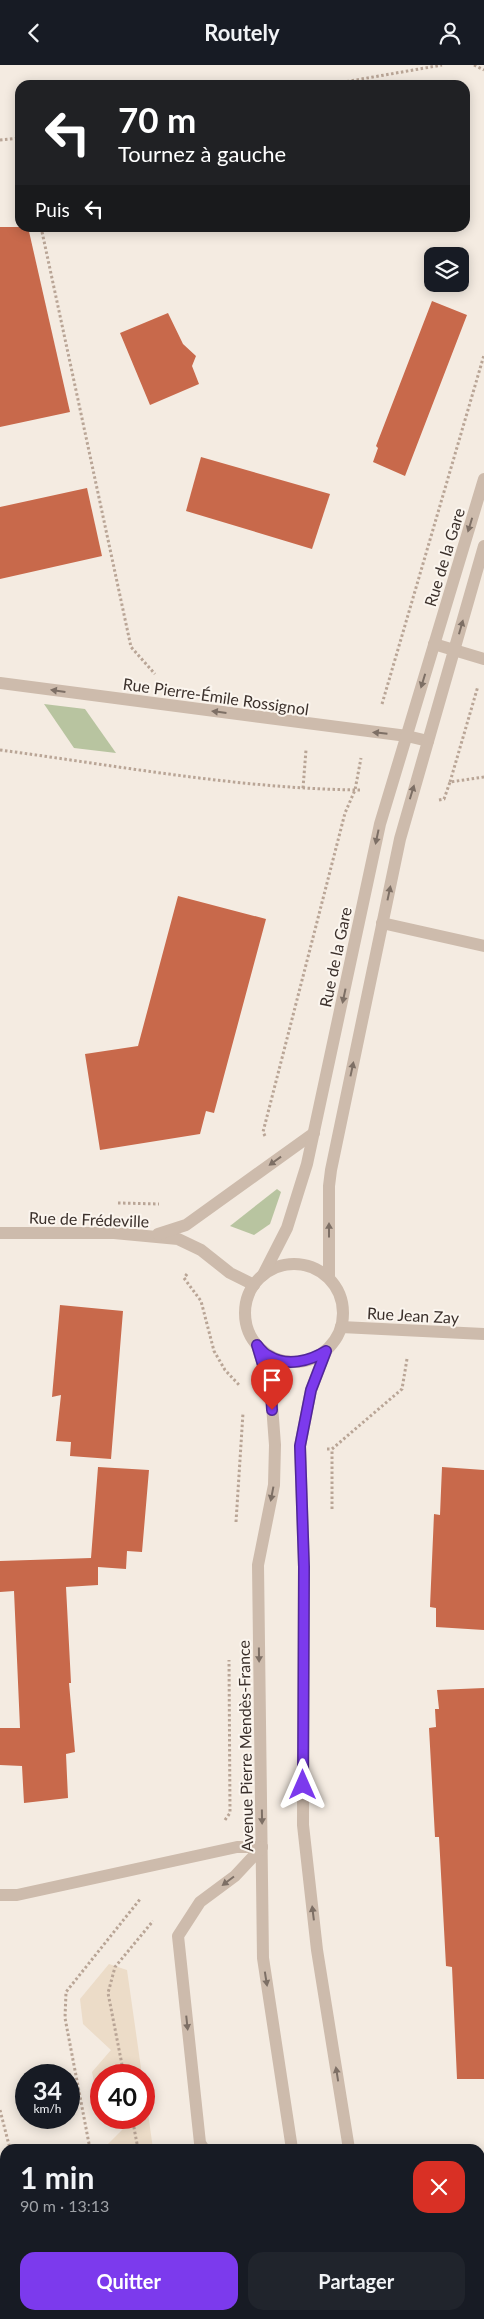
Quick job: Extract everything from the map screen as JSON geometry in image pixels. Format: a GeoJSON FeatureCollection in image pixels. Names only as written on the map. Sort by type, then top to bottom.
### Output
{"type":"FeatureCollection","features":[{"type":"Feature","properties":{"kind":"street","name":"Rue de la Gare"},"geometry":{"type":"LineString","coordinates":[[263,1275],[287,1228],[307,1164],[380,824],[484,479]]}},
{"type":"Feature","properties":{"kind":"street"},"geometry":{"type":"LineString","coordinates":[[329,1278],[329,1186],[331,1169],[382,923],[400,839],[484,546]]}},
{"type":"Feature","properties":{"kind":"street"},"geometry":{"type":"LineString","coordinates":[[434,644],[484,659]]}},
{"type":"Feature","properties":{"kind":"street","name":"Rue Pierre-Émile Rossignol"},"geometry":{"type":"LineString","coordinates":[[0,683],[407,736],[428,741]]}},
{"type":"Feature","properties":{"kind":"street"},"geometry":{"type":"LineString","coordinates":[[382,923],[484,946]]}},
{"type":"Feature","properties":{"kind":"street"},"geometry":{"type":"LineString","coordinates":[[148,1236],[186,1225],[314,1133]]}},
{"type":"Feature","properties":{"kind":"street","name":"Rue de Frédeville"},"geometry":{"type":"LineString","coordinates":[[0,1233],[114,1233],[178,1239],[201,1250],[230,1273],[254,1285]]}},
{"type":"Feature","properties":{"kind":"street"},"geometry":{"type":"LineString","coordinates":[[326,1351],[313,1359],[291,1361],[269,1357],[257,1345],[248,1332],[245,1316],[247,1299],[254,1285],[263,1275],[283,1266],[304,1265],[318,1270],[329,1278],[337,1289],[342,1301],[341,1327],[335,1340],[326,1351],[311,1390],[300,1446],[304,1567],[303,1825],[317,1950],[348,2144]]}},
{"type":"Feature","properties":{"kind":"street","name":"Rue Jean Zay"},"geometry":{"type":"LineString","coordinates":[[341,1327],[484,1335]]}},
{"type":"Feature","properties":{"kind":"street","name":"Avenue Pierre Mendès-France"},"geometry":{"type":"LineString","coordinates":[[257,1345],[271,1392],[275,1445],[274,1485],[258,1565],[263,1958],[291,2144]]}},
{"type":"Feature","properties":{"kind":"street"},"geometry":{"type":"LineString","coordinates":[[0,1895],[17,1895],[237,1847],[262,1847]]}},
{"type":"Feature","properties":{"kind":"street"},"geometry":{"type":"LineString","coordinates":[[201,2144],[178,1936],[200,1902],[235,1876],[262,1847]]}},
{"type":"Feature","properties":{"kind":"path"},"geometry":{"type":"LineString","coordinates":[[356,80],[442,65]]}},
{"type":"Feature","properties":{"kind":"path"},"geometry":{"type":"LineString","coordinates":[[474,65],[484,70]]}},
{"type":"Feature","properties":{"kind":"path"},"geometry":{"type":"LineString","coordinates":[[0,140],[15,138]]}},
{"type":"Feature","properties":{"kind":"path"},"geometry":{"type":"LineString","coordinates":[[42,232],[131,647],[157,676],[153,704]]}},
{"type":"Feature","properties":{"kind":"path"},"geometry":{"type":"LineString","coordinates":[[268,1139],[263,1132],[345,813],[355,790],[365,732],[382,704],[484,355]]}},
{"type":"Feature","properties":{"kind":"path"},"geometry":{"type":"LineString","coordinates":[[444,799],[481,679]]}},
{"type":"Feature","properties":{"kind":"path"},"geometry":{"type":"LineString","coordinates":[[0,750],[246,783],[303,789],[355,790]]}},
{"type":"Feature","properties":{"kind":"path"},"geometry":{"type":"LineString","coordinates":[[450,781],[484,777]]}},
{"type":"Feature","properties":{"kind":"path"},"geometry":{"type":"LineString","coordinates":[[184,1278],[201,1301],[214,1351],[225,1370],[244,1391]]}},
{"type":"Feature","properties":{"kind":"path"},"geometry":{"type":"LineString","coordinates":[[332,1449],[402,1389],[408,1358]]}},
{"type":"Feature","properties":{"kind":"path"},"geometry":{"type":"LineString","coordinates":[[89,2144],[65,2018],[66,1992],[172,1861]]}},
{"type":"Feature","properties":{"kind":"path"},"geometry":{"type":"LineString","coordinates":[[115,1967],[108,1993],[122,2064]]}},
{"type":"Feature","properties":{"kind":"path"},"geometry":{"type":"LineString","coordinates":[[0,2110],[9,2144]]}},
{"type":"Feature","properties":{"kind":"path"},"geometry":{"type":"LineString","coordinates":[[0,2131],[3,2124]]}},
{"type":"Feature","properties":{"kind":"path"},"geometry":{"type":"LineString","coordinates":[[134,2129],[137,2144]]}},
{"type":"Feature","properties":{"kind":"green space"},"geometry":{"type":"Polygon","coordinates":[[[44,704],[85,709],[116,753],[74,748],[44,704]]]}},
{"type":"Feature","properties":{"kind":"green space"},"geometry":{"type":"Polygon","coordinates":[[[277,1189],[281,1192],[270,1224],[254,1235],[230,1226],[277,1189]]]}},
{"type":"Feature","properties":{"kind":"shaded area"},"geometry":{"type":"Polygon","coordinates":[[[109,1964],[127,1970],[140,2064],[99,2064],[111,2050],[83,2024],[80,1999],[109,1964]]]}},
{"type":"Feature","properties":{"kind":"shaded area"},"geometry":{"type":"Polygon","coordinates":[[[123,2129],[150,2129],[152,2144],[108,2144],[123,2129]]]}},
{"type":"Feature","properties":{"kind":"building"},"geometry":{"type":"Polygon","coordinates":[[[0,227],[15,227],[15,232],[29,232],[70,412],[0,427],[0,227]]]}},
{"type":"Feature","properties":{"kind":"building"},"geometry":{"type":"Polygon","coordinates":[[[432,301],[467,315],[405,476],[373,462],[378,448],[376,446],[432,301]]]}},
{"type":"Feature","properties":{"kind":"building"},"geometry":{"type":"Polygon","coordinates":[[[168,313],[183,344],[196,356],[192,366],[199,384],[150,405],[120,333],[168,313]]]}},
{"type":"Feature","properties":{"kind":"building"},"geometry":{"type":"Polygon","coordinates":[[[201,457],[330,494],[312,549],[186,511],[201,457]]]}},
{"type":"Feature","properties":{"kind":"building"},"geometry":{"type":"Polygon","coordinates":[[[87,488],[102,556],[0,579],[0,507],[87,488]]]}},
{"type":"Feature","properties":{"kind":"building"},"geometry":{"type":"Polygon","coordinates":[[[178,896],[266,919],[214,1113],[206,1111],[200,1134],[100,1150],[85,1054],[138,1046],[178,896]]]}},
{"type":"Feature","properties":{"kind":"building"},"geometry":{"type":"Polygon","coordinates":[[[60,1305],[123,1311],[111,1459],[70,1456],[71,1442],[56,1441],[61,1395],[52,1397],[60,1305]]]}},
{"type":"Feature","properties":{"kind":"building"},"geometry":{"type":"Polygon","coordinates":[[[98,1467],[149,1470],[142,1552],[127,1551],[126,1569],[98,1567],[98,1585],[66,1587],[71,1683],[69,1683],[75,1752],[66,1754],[68,1798],[24,1803],[22,1766],[0,1765],[0,1728],[20,1728],[14,1591],[0,1592],[0,1561],[91,1558],[98,1467]]]}},
{"type":"Feature","properties":{"kind":"building"},"geometry":{"type":"Polygon","coordinates":[[[442,1467],[484,1470],[484,1630],[436,1627],[436,1608],[430,1607],[434,1514],[440,1515],[442,1467]]]}},
{"type":"Feature","properties":{"kind":"building"},"geometry":{"type":"Polygon","coordinates":[[[484,1688],[484,2079],[457,2079],[452,1967],[446,1966],[439,1837],[435,1837],[429,1728],[436,1727],[435,1709],[439,1709],[437,1690],[484,1688]]]}},
{"type":"Feature","properties":{"kind":"route"},"geometry":{"type":"LineString","coordinates":[[272,1410],[271,1392],[257,1345],[269,1357],[284,1361],[299,1362],[313,1359],[326,1351],[311,1390],[300,1446],[304,1567],[303,1785]]}}]}
